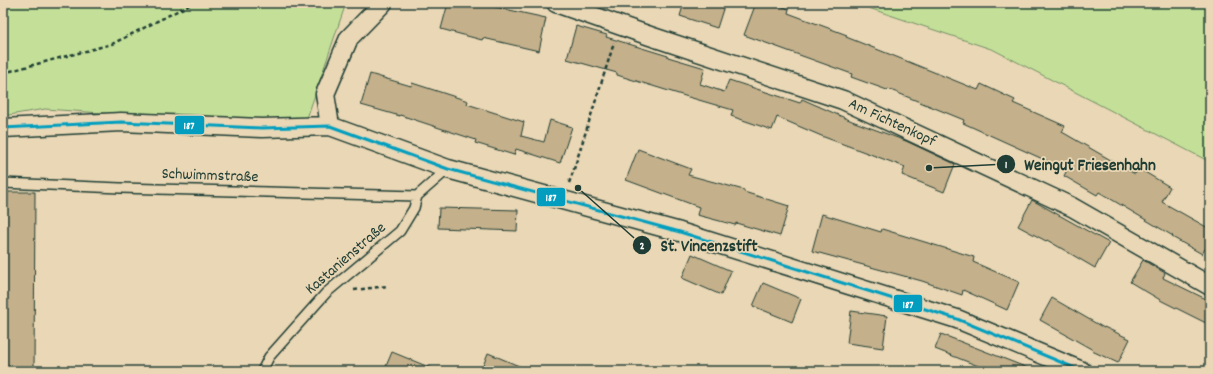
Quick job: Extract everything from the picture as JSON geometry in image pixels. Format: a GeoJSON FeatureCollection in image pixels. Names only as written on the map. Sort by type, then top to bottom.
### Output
{"type":"FeatureCollection","features":[{"type":"Feature","properties":{"kind":"street"},"geometry":{"type":"LineString","coordinates":[[330,126],[325,94],[349,38],[383,3]]}},
{"type":"Feature","properties":{"kind":"street","name":"Am Fichtenkopf"},"geometry":{"type":"LineString","coordinates":[[556,3],[620,26],[843,100],[1072,207],[1210,286]]}},
{"type":"Feature","properties":{"kind":"street"},"geometry":{"type":"LineString","coordinates":[[3,128],[121,122],[262,128],[330,126],[448,169],[680,232],[957,319],[1082,371]]}},
{"type":"Feature","properties":{"kind":"lane","name":"Kastanienstraße"},"geometry":{"type":"LineString","coordinates":[[262,371],[269,357],[326,293],[400,231],[414,208],[417,196],[448,169]]}},
{"type":"Feature","properties":{"kind":"lane","name":"Schwimmstraße"},"geometry":{"type":"LineString","coordinates":[[3,183],[417,196]]}},
{"type":"Feature","properties":{"kind":"path"},"geometry":{"type":"LineString","coordinates":[[3,73],[112,44],[193,3]]}},
{"type":"Feature","properties":{"kind":"path"},"geometry":{"type":"LineString","coordinates":[[574,169],[620,26]]}},
{"type":"Feature","properties":{"kind":"path"},"geometry":{"type":"LineString","coordinates":[[326,293],[388,286]]}},
{"type":"Feature","properties":{"kind":"green space"},"geometry":{"type":"Polygon","coordinates":[[[3,3],[346,3],[304,127],[45,109],[3,116],[3,3]]]}},
{"type":"Feature","properties":{"kind":"green space"},"geometry":{"type":"Polygon","coordinates":[[[854,3],[1210,3],[1210,162],[994,50],[854,3]]]}},
{"type":"Feature","properties":{"kind":"building"},"geometry":{"type":"Polygon","coordinates":[[[448,3],[492,3],[491,6],[546,18],[539,51],[483,38],[482,40],[441,29],[448,3]]]}},
{"type":"Feature","properties":{"kind":"building"},"geometry":{"type":"Polygon","coordinates":[[[684,3],[725,3],[717,28],[680,16],[684,3]]]}},
{"type":"Feature","properties":{"kind":"building"},"geometry":{"type":"Polygon","coordinates":[[[756,3],[772,3],[789,9],[788,13],[847,35],[846,37],[978,90],[981,84],[1015,100],[1013,103],[1065,126],[1062,132],[1135,174],[1138,168],[1170,187],[1162,202],[1210,229],[1210,241],[1202,254],[1099,192],[1097,195],[1064,176],[1067,170],[963,123],[964,120],[888,89],[887,90],[851,77],[852,74],[744,35],[756,3]]]}},
{"type":"Feature","properties":{"kind":"building"},"geometry":{"type":"Polygon","coordinates":[[[576,26],[705,68],[700,84],[724,92],[729,80],[800,103],[802,99],[852,121],[906,141],[955,164],[944,192],[902,175],[905,167],[824,137],[777,117],[772,130],[731,116],[733,110],[617,75],[617,73],[567,59],[576,26]]]}},
{"type":"Feature","properties":{"kind":"building"},"geometry":{"type":"Polygon","coordinates":[[[370,74],[411,86],[412,83],[468,101],[467,104],[524,122],[521,136],[544,142],[550,120],[572,127],[560,163],[516,149],[514,155],[475,143],[476,140],[400,115],[361,105],[370,74]]]}},
{"type":"Feature","properties":{"kind":"building"},"geometry":{"type":"Polygon","coordinates":[[[638,149],[691,169],[688,175],[744,190],[744,192],[789,206],[780,236],[736,223],[735,225],[697,215],[699,207],[626,180],[638,149]]]}},
{"type":"Feature","properties":{"kind":"building"},"geometry":{"type":"Polygon","coordinates":[[[3,192],[35,192],[34,371],[3,371],[3,192]]]}},
{"type":"Feature","properties":{"kind":"building"},"geometry":{"type":"Polygon","coordinates":[[[1032,200],[1109,243],[1095,268],[1047,240],[1046,241],[1018,226],[1032,200]]]}},
{"type":"Feature","properties":{"kind":"building"},"geometry":{"type":"Polygon","coordinates":[[[439,208],[518,210],[517,231],[438,228],[439,208]]]}},
{"type":"Feature","properties":{"kind":"building"},"geometry":{"type":"Polygon","coordinates":[[[822,214],[881,232],[882,229],[974,257],[973,262],[1019,282],[1007,310],[963,290],[962,295],[922,281],[812,251],[822,214]]]}},
{"type":"Feature","properties":{"kind":"building"},"geometry":{"type":"Polygon","coordinates":[[[692,254],[731,271],[721,295],[682,278],[692,254]]]}},
{"type":"Feature","properties":{"kind":"building"},"geometry":{"type":"Polygon","coordinates":[[[1143,260],[1165,273],[1163,278],[1210,301],[1210,325],[1162,301],[1130,282],[1143,260]]]}},
{"type":"Feature","properties":{"kind":"building"},"geometry":{"type":"Polygon","coordinates":[[[763,283],[801,299],[792,322],[753,306],[763,283]]]}},
{"type":"Feature","properties":{"kind":"building"},"geometry":{"type":"Polygon","coordinates":[[[1052,298],[1104,328],[1130,339],[1118,363],[1092,351],[1093,350],[1040,320],[1052,298]]]}},
{"type":"Feature","properties":{"kind":"building"},"geometry":{"type":"Polygon","coordinates":[[[851,311],[887,316],[883,348],[847,343],[851,311]]]}},
{"type":"Feature","properties":{"kind":"building"},"geometry":{"type":"Polygon","coordinates":[[[941,334],[1033,371],[991,371],[935,349],[941,334]]]}},
{"type":"Feature","properties":{"kind":"building"},"geometry":{"type":"Polygon","coordinates":[[[392,352],[436,370],[436,371],[384,371],[392,352]]]}},
{"type":"Feature","properties":{"kind":"building"},"geometry":{"type":"Polygon","coordinates":[[[488,353],[531,371],[481,371],[488,353]]]}},
{"type":"Feature","properties":{"kind":"transit line","name":"187"},"geometry":{"type":"LineString","coordinates":[[3,128],[121,122],[262,128],[330,126],[448,169],[680,232],[957,319],[1082,371]]}},
{"type":"Feature","properties":{"kind":"place","name":"Weingut Friesenhahn"},"geometry":{"type":"Point","coordinates":[929,168]}},
{"type":"Feature","properties":{"kind":"place","name":"St. Vincenzstift"},"geometry":{"type":"Point","coordinates":[578,188]}}]}
